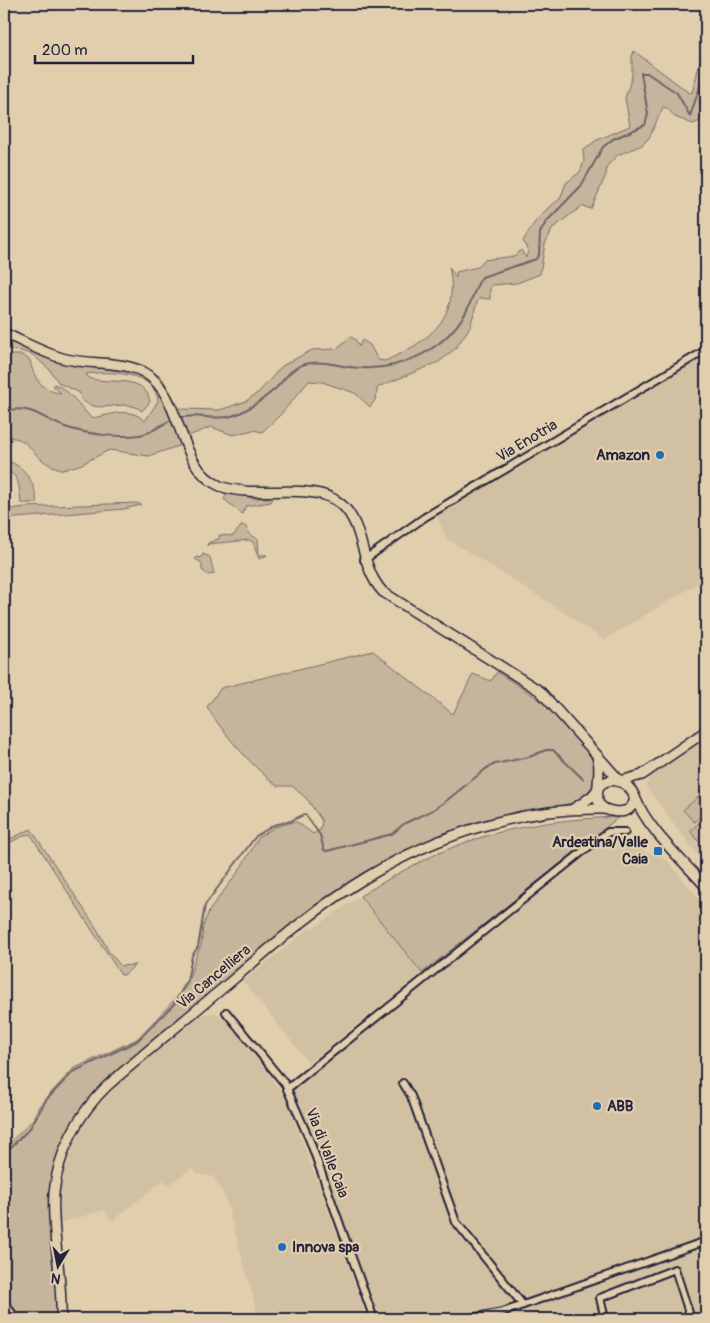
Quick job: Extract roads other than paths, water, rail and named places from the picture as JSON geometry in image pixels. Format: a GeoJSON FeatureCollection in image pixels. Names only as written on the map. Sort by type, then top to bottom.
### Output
{"type":"FeatureCollection","features":[{"type":"Feature","properties":{"kind":"main road"},"geometry":{"type":"LineString","coordinates":[[4,333],[67,360],[126,366],[142,371],[160,385],[174,412],[196,467],[204,476],[216,484],[254,492],[311,492],[338,501],[351,517],[371,576],[385,593],[542,693],[620,781],[628,785],[640,810],[649,823],[706,888]]}},
{"type":"Feature","properties":{"kind":"main road"},"geometry":{"type":"LineString","coordinates":[[598,789],[606,782],[620,781],[642,775],[706,731]]}},
{"type":"Feature","properties":{"kind":"main road"},"geometry":{"type":"LineString","coordinates":[[596,754],[600,772],[597,799],[604,809],[637,814],[649,823]]}},
{"type":"Feature","properties":{"kind":"main road"},"geometry":{"type":"LineString","coordinates":[[624,811],[632,805],[633,793],[642,775]]}},
{"type":"Feature","properties":{"kind":"main road","name":"Via Cancelliera"},"geometry":{"type":"LineString","coordinates":[[573,809],[598,789]]}},
{"type":"Feature","properties":{"kind":"main road","name":"Via Cancelliera"},"geometry":{"type":"LineString","coordinates":[[61,1319],[61,1286],[55,1210],[56,1180],[66,1146],[74,1129],[96,1097],[292,929],[366,877],[416,852],[481,827],[514,818],[573,809],[604,809]]}},
{"type":"Feature","properties":{"kind":"street","name":"Via Enotria"},"geometry":{"type":"LineString","coordinates":[[364,560],[425,517],[706,350]]}},
{"type":"Feature","properties":{"kind":"street"},"geometry":{"type":"LineString","coordinates":[[288,1089],[608,832],[626,832]]}},
{"type":"Feature","properties":{"kind":"street","name":"Via di Valle Caia"},"geometry":{"type":"LineString","coordinates":[[226,1012],[288,1089],[310,1141],[374,1319]]}},
{"type":"Feature","properties":{"kind":"street"},"geometry":{"type":"LineString","coordinates":[[403,1083],[411,1096],[456,1222],[523,1305]]}},
{"type":"Feature","properties":{"kind":"street"},"geometry":{"type":"LineString","coordinates":[[466,1319],[495,1314],[523,1305],[706,1241]]}},
{"type":"Feature","properties":{"kind":"street"},"geometry":{"type":"LineString","coordinates":[[605,1319],[600,1298],[675,1269],[691,1319]]}},
{"type":"Feature","properties":{"kind":"street"},"geometry":{"type":"LineString","coordinates":[[4,1302],[16,1319]]}},
{"type":"Feature","properties":{"kind":"waterway"},"geometry":{"type":"LineString","coordinates":[[179,418],[194,416],[217,418],[242,412],[268,395],[292,371],[305,364],[326,363],[354,368],[377,368],[407,361],[435,347],[447,337],[466,312],[482,277],[536,259],[539,254],[540,233],[546,222],[581,186],[603,147],[613,139],[645,125],[648,114],[641,73],[647,73],[677,93],[690,116],[706,69]]}},
{"type":"Feature","properties":{"kind":"waterway"},"geometry":{"type":"LineString","coordinates":[[4,411],[14,409],[31,411],[68,428],[116,436],[144,434],[174,419]]}},
{"type":"Feature","properties":{"kind":"waterway"},"geometry":{"type":"LineString","coordinates":[[4,1154],[30,1128],[46,1100],[73,1072],[137,1041],[174,1004],[187,981],[192,956],[198,947],[205,905],[256,836],[274,825],[291,821],[305,814],[320,835],[324,850],[327,851],[392,834],[405,823],[433,810],[446,801],[487,768],[495,764],[529,757],[546,750],[553,750],[583,779]]}},
{"type":"Feature","properties":{"kind":"place","name":"Amazon"},"geometry":{"type":"Point","coordinates":[660,455]}},
{"type":"Feature","properties":{"kind":"place","name":"Ardeatina/Valle Caia"},"geometry":{"type":"Point","coordinates":[658,851]}},
{"type":"Feature","properties":{"kind":"place","name":"ABB"},"geometry":{"type":"Point","coordinates":[597,1106]}},
{"type":"Feature","properties":{"kind":"place","name":"Innova spa"},"geometry":{"type":"Point","coordinates":[282,1247]}}]}
